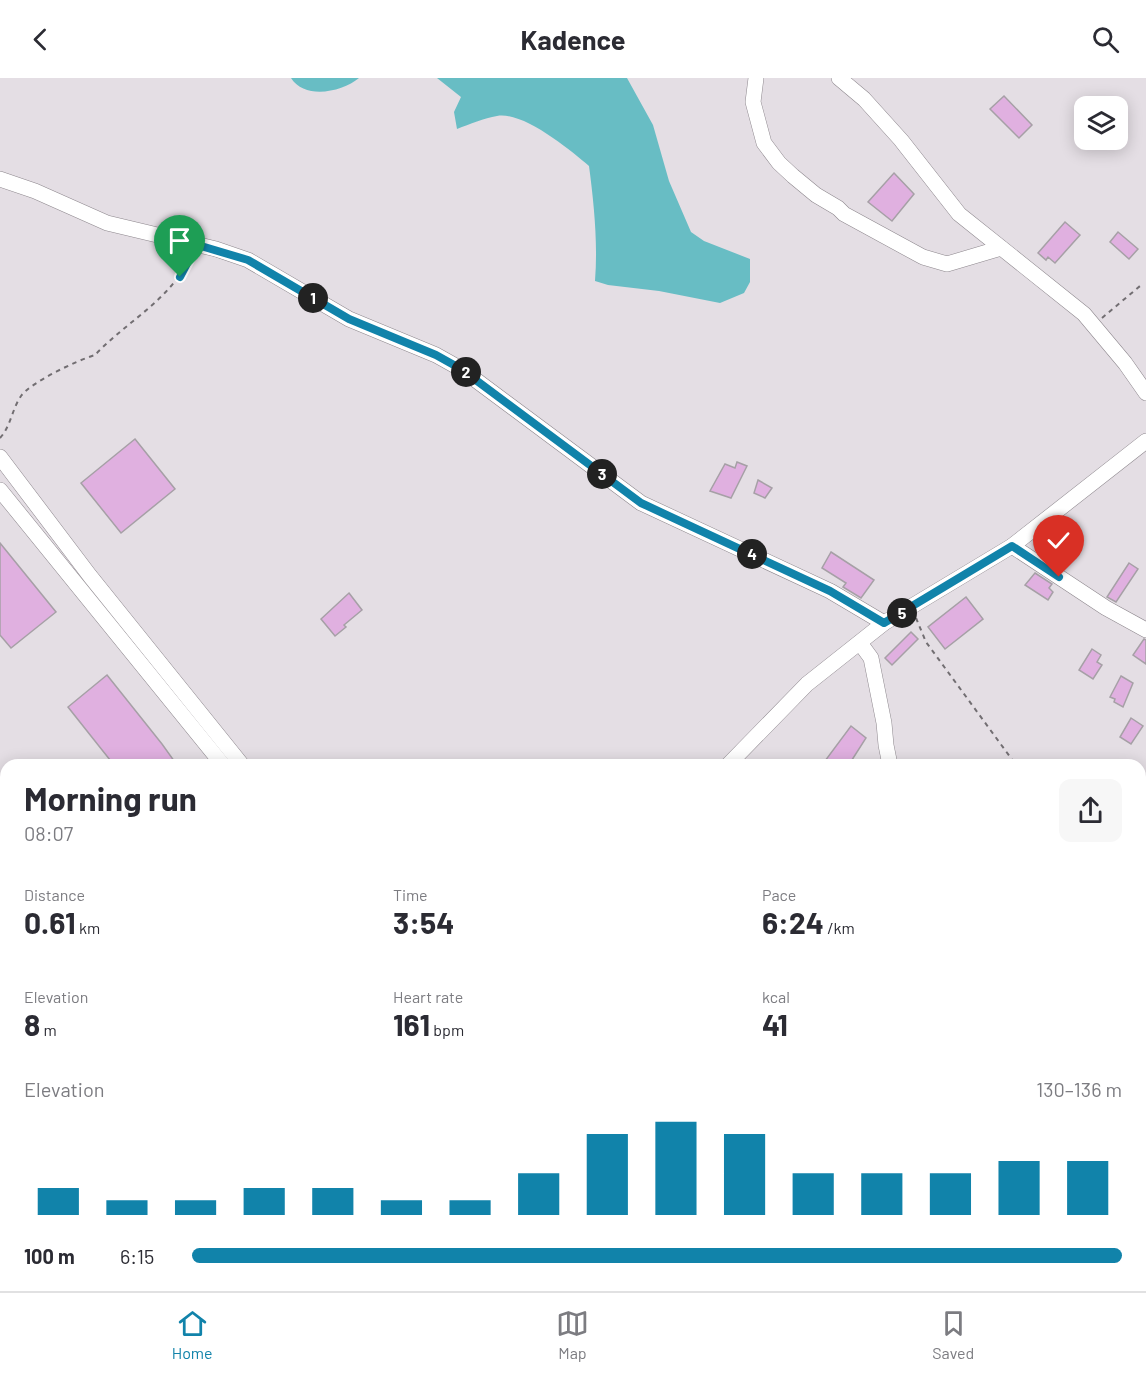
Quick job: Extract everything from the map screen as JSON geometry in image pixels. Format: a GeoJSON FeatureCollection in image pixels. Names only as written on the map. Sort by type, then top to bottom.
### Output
{"type":"FeatureCollection","features":[{"type":"Feature","properties":{"kind":"street"},"geometry":{"type":"LineString","coordinates":[[756,78],[753,102],[764,142],[779,163],[816,195],[844,214],[923,257],[946,264],[1001,248]]}},
{"type":"Feature","properties":{"kind":"street"},"geometry":{"type":"LineString","coordinates":[[839,78],[864,99],[901,140],[959,214],[1084,314],[1125,363],[1146,393]]}},
{"type":"Feature","properties":{"kind":"street"},"geometry":{"type":"LineString","coordinates":[[0,179],[35,191],[107,223],[191,243],[248,260],[349,319],[436,355],[461,369],[641,503],[830,591],[884,623]]}},
{"type":"Feature","properties":{"kind":"street"},"geometry":{"type":"LineString","coordinates":[[734,759],[807,684],[884,623],[1012,546],[1146,441]]}},
{"type":"Feature","properties":{"kind":"street"},"geometry":{"type":"LineString","coordinates":[[0,457],[90,576],[237,759]]}},
{"type":"Feature","properties":{"kind":"street"},"geometry":{"type":"LineString","coordinates":[[0,490],[218,759]]}},
{"type":"Feature","properties":{"kind":"street"},"geometry":{"type":"LineString","coordinates":[[1012,546],[1106,608],[1146,630]]}},
{"type":"Feature","properties":{"kind":"street"},"geometry":{"type":"LineString","coordinates":[[860,642],[871,658],[889,759]]}},
{"type":"Feature","properties":{"kind":"path"},"geometry":{"type":"LineString","coordinates":[[0,438],[21,396],[28,389],[82,359],[95,355],[163,297],[180,277],[191,256],[191,243]]}},
{"type":"Feature","properties":{"kind":"path"},"geometry":{"type":"LineString","coordinates":[[1095,327],[1118,302],[1140,286]]}},
{"type":"Feature","properties":{"kind":"path"},"geometry":{"type":"LineString","coordinates":[[909,608],[918,621],[926,642],[1012,759]]}},
{"type":"Feature","properties":{"kind":"water"},"geometry":{"type":"Polygon","coordinates":[[[291,78],[359,78],[343,87],[324,92],[305,89],[291,78]]]}},
{"type":"Feature","properties":{"kind":"water"},"geometry":{"type":"Polygon","coordinates":[[[437,78],[627,78],[653,125],[669,181],[691,232],[704,241],[750,259],[750,282],[744,293],[720,303],[595,281],[595,224],[589,166],[546,133],[520,119],[497,116],[457,129],[454,112],[461,97],[437,78]]]}},
{"type":"Feature","properties":{"kind":"building"},"geometry":{"type":"Polygon","coordinates":[[[1004,96],[1032,125],[1019,138],[990,109],[1004,96]]]}},
{"type":"Feature","properties":{"kind":"building"},"geometry":{"type":"Polygon","coordinates":[[[894,173],[914,194],[892,221],[868,202],[894,173]]]}},
{"type":"Feature","properties":{"kind":"building"},"geometry":{"type":"Polygon","coordinates":[[[1065,222],[1080,235],[1055,263],[1048,257],[1046,260],[1038,253],[1065,222]]]}},
{"type":"Feature","properties":{"kind":"building"},"geometry":{"type":"Polygon","coordinates":[[[1118,232],[1138,249],[1129,259],[1110,242],[1118,232]]]}},
{"type":"Feature","properties":{"kind":"building"},"geometry":{"type":"Polygon","coordinates":[[[135,439],[175,489],[121,533],[81,483],[135,439]]]}},
{"type":"Feature","properties":{"kind":"building"},"geometry":{"type":"Polygon","coordinates":[[[737,462],[747,466],[731,498],[710,491],[725,464],[735,468],[737,462]]]}},
{"type":"Feature","properties":{"kind":"building"},"geometry":{"type":"Polygon","coordinates":[[[758,480],[772,488],[765,498],[754,493],[758,480]]]}},
{"type":"Feature","properties":{"kind":"building"},"geometry":{"type":"Polygon","coordinates":[[[0,543],[56,612],[11,648],[0,635],[0,543]]]}},
{"type":"Feature","properties":{"kind":"building"},"geometry":{"type":"Polygon","coordinates":[[[831,552],[874,580],[861,598],[843,587],[846,583],[822,568],[831,552]]]}},
{"type":"Feature","properties":{"kind":"building"},"geometry":{"type":"Polygon","coordinates":[[[1129,563],[1138,569],[1116,602],[1107,597],[1129,563]]]}},
{"type":"Feature","properties":{"kind":"building"},"geometry":{"type":"Polygon","coordinates":[[[1035,573],[1052,584],[1049,588],[1053,592],[1048,600],[1025,585],[1035,573]]]}},
{"type":"Feature","properties":{"kind":"building"},"geometry":{"type":"Polygon","coordinates":[[[349,593],[362,610],[335,636],[321,619],[349,593]]]}},
{"type":"Feature","properties":{"kind":"building"},"geometry":{"type":"Polygon","coordinates":[[[966,597],[983,619],[945,649],[928,627],[966,597]]]}},
{"type":"Feature","properties":{"kind":"building"},"geometry":{"type":"Polygon","coordinates":[[[911,632],[918,639],[892,665],[885,658],[911,632]]]}},
{"type":"Feature","properties":{"kind":"building"},"geometry":{"type":"Polygon","coordinates":[[[1144,639],[1146,640],[1146,664],[1133,655],[1144,639]]]}},
{"type":"Feature","properties":{"kind":"building"},"geometry":{"type":"Polygon","coordinates":[[[1092,649],[1101,655],[1097,662],[1102,665],[1093,679],[1079,670],[1092,649]]]}},
{"type":"Feature","properties":{"kind":"building"},"geometry":{"type":"Polygon","coordinates":[[[107,675],[173,759],[109,759],[68,707],[107,675]]]}},
{"type":"Feature","properties":{"kind":"building"},"geometry":{"type":"Polygon","coordinates":[[[1121,676],[1133,683],[1123,707],[1110,697],[1121,676]]]}},
{"type":"Feature","properties":{"kind":"building"},"geometry":{"type":"Polygon","coordinates":[[[1131,718],[1143,726],[1131,744],[1120,737],[1131,718]]]}},
{"type":"Feature","properties":{"kind":"building"},"geometry":{"type":"Polygon","coordinates":[[[851,726],[866,738],[853,759],[826,759],[851,726]]]}},
{"type":"Feature","properties":{"kind":"route"},"geometry":{"type":"LineString","coordinates":[[180,277],[191,256],[191,243],[248,260],[349,319],[436,355],[461,369],[641,503],[830,591],[884,623],[1012,546],[1059,577]]}}]}
